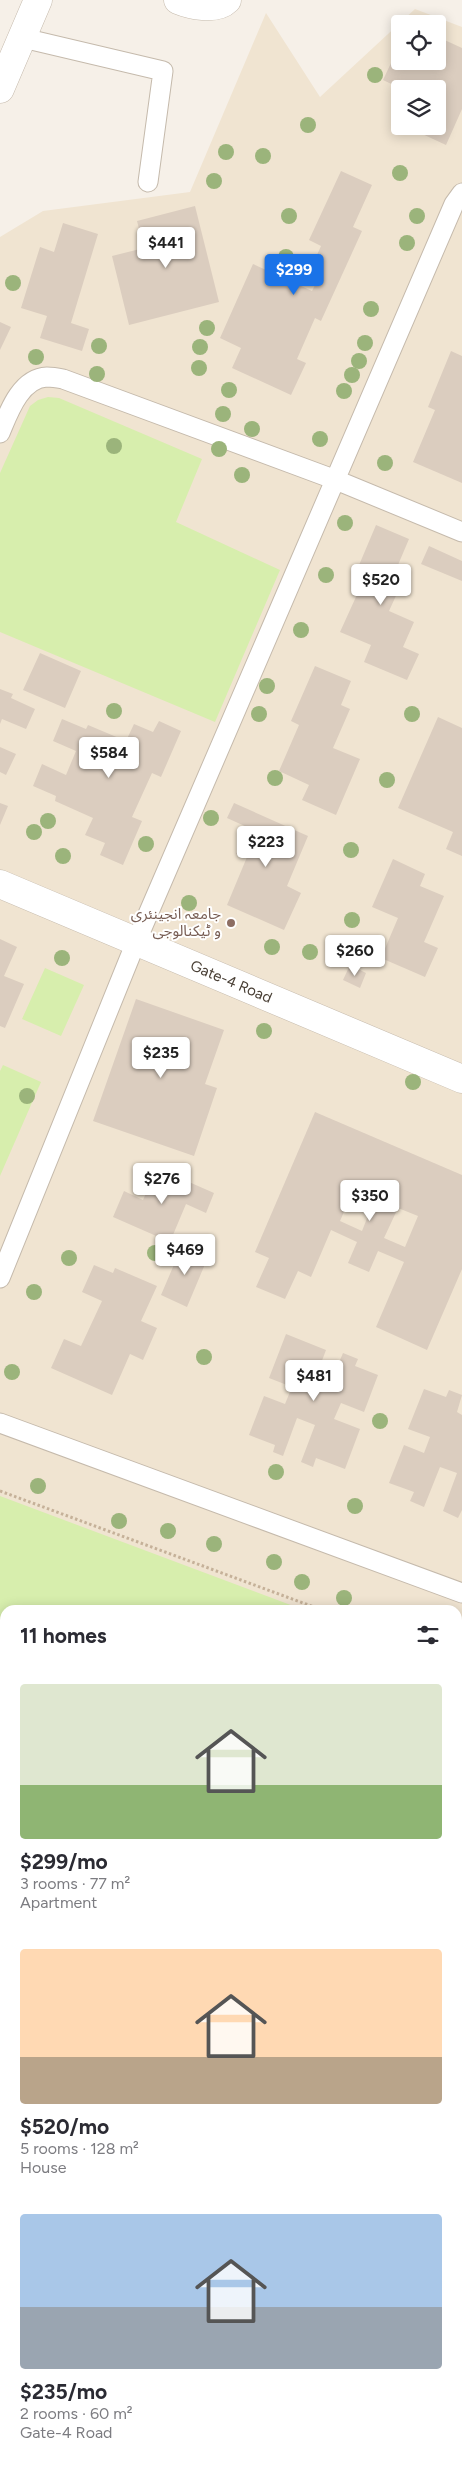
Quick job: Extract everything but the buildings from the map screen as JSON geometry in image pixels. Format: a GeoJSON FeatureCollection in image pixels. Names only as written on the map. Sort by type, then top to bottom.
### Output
{"type":"FeatureCollection","features":[{"type":"Feature","properties":{"kind":"street"},"geometry":{"type":"LineString","coordinates":[[0,89],[38,0]]}},
{"type":"Feature","properties":{"kind":"street"},"geometry":{"type":"LineString","coordinates":[[178,0],[187,4],[207,6],[224,3],[227,0]]}},
{"type":"Feature","properties":{"kind":"street","name":"Gate-4 Road"},"geometry":{"type":"LineString","coordinates":[[0,884],[461,1076]]}},
{"type":"Feature","properties":{"kind":"lane"},"geometry":{"type":"LineString","coordinates":[[23,38],[163,71],[148,182]]}},
{"type":"Feature","properties":{"kind":"lane"},"geometry":{"type":"LineString","coordinates":[[0,1278],[136,942],[454,204],[462,193]]}},
{"type":"Feature","properties":{"kind":"lane"},"geometry":{"type":"LineString","coordinates":[[0,434],[13,404],[26,386],[45,377],[63,379],[336,480],[462,532]]}},
{"type":"Feature","properties":{"kind":"lane"},"geometry":{"type":"LineString","coordinates":[[0,1423],[462,1593]]}},
{"type":"Feature","properties":{"kind":"path"},"geometry":{"type":"LineString","coordinates":[[0,1491],[308,1605]]}},
{"type":"Feature","properties":{"kind":"shaded area","name":"جامعہ انجینئری و ٹیکنالوجی"},"geometry":{"type":"Polygon","coordinates":[[[415,9],[431,15],[409,15],[415,9]]]}},
{"type":"Feature","properties":{"kind":"shaded area","name":"جامعہ انجینئری و ٹیکنالوجی"},"geometry":{"type":"Polygon","coordinates":[[[266,13],[320,97],[391,31],[391,70],[446,70],[446,21],[462,27],[462,1605],[0,1605],[0,237],[43,211],[190,192],[266,13]]]}},
{"type":"Feature","properties":{"kind":"green space"},"geometry":{"type":"Polygon","coordinates":[[[48,397],[59,398],[202,459],[176,522],[280,570],[215,722],[0,632],[0,473],[30,406],[38,400],[48,397]]]}},
{"type":"Feature","properties":{"kind":"green space"},"geometry":{"type":"Polygon","coordinates":[[[45,968],[84,985],[61,1036],[22,1019],[45,968]]]}},
{"type":"Feature","properties":{"kind":"green space"},"geometry":{"type":"Polygon","coordinates":[[[3,1065],[41,1082],[0,1176],[0,1071],[3,1065]]]}},
{"type":"Feature","properties":{"kind":"green space"},"geometry":{"type":"Polygon","coordinates":[[[0,1496],[291,1605],[0,1605],[0,1496]]]}},
{"type":"Feature","properties":{"kind":"place","name":"جامعہ انجینئری و ٹیکنالوجی"},"geometry":{"type":"Point","coordinates":[231,923]}}]}
